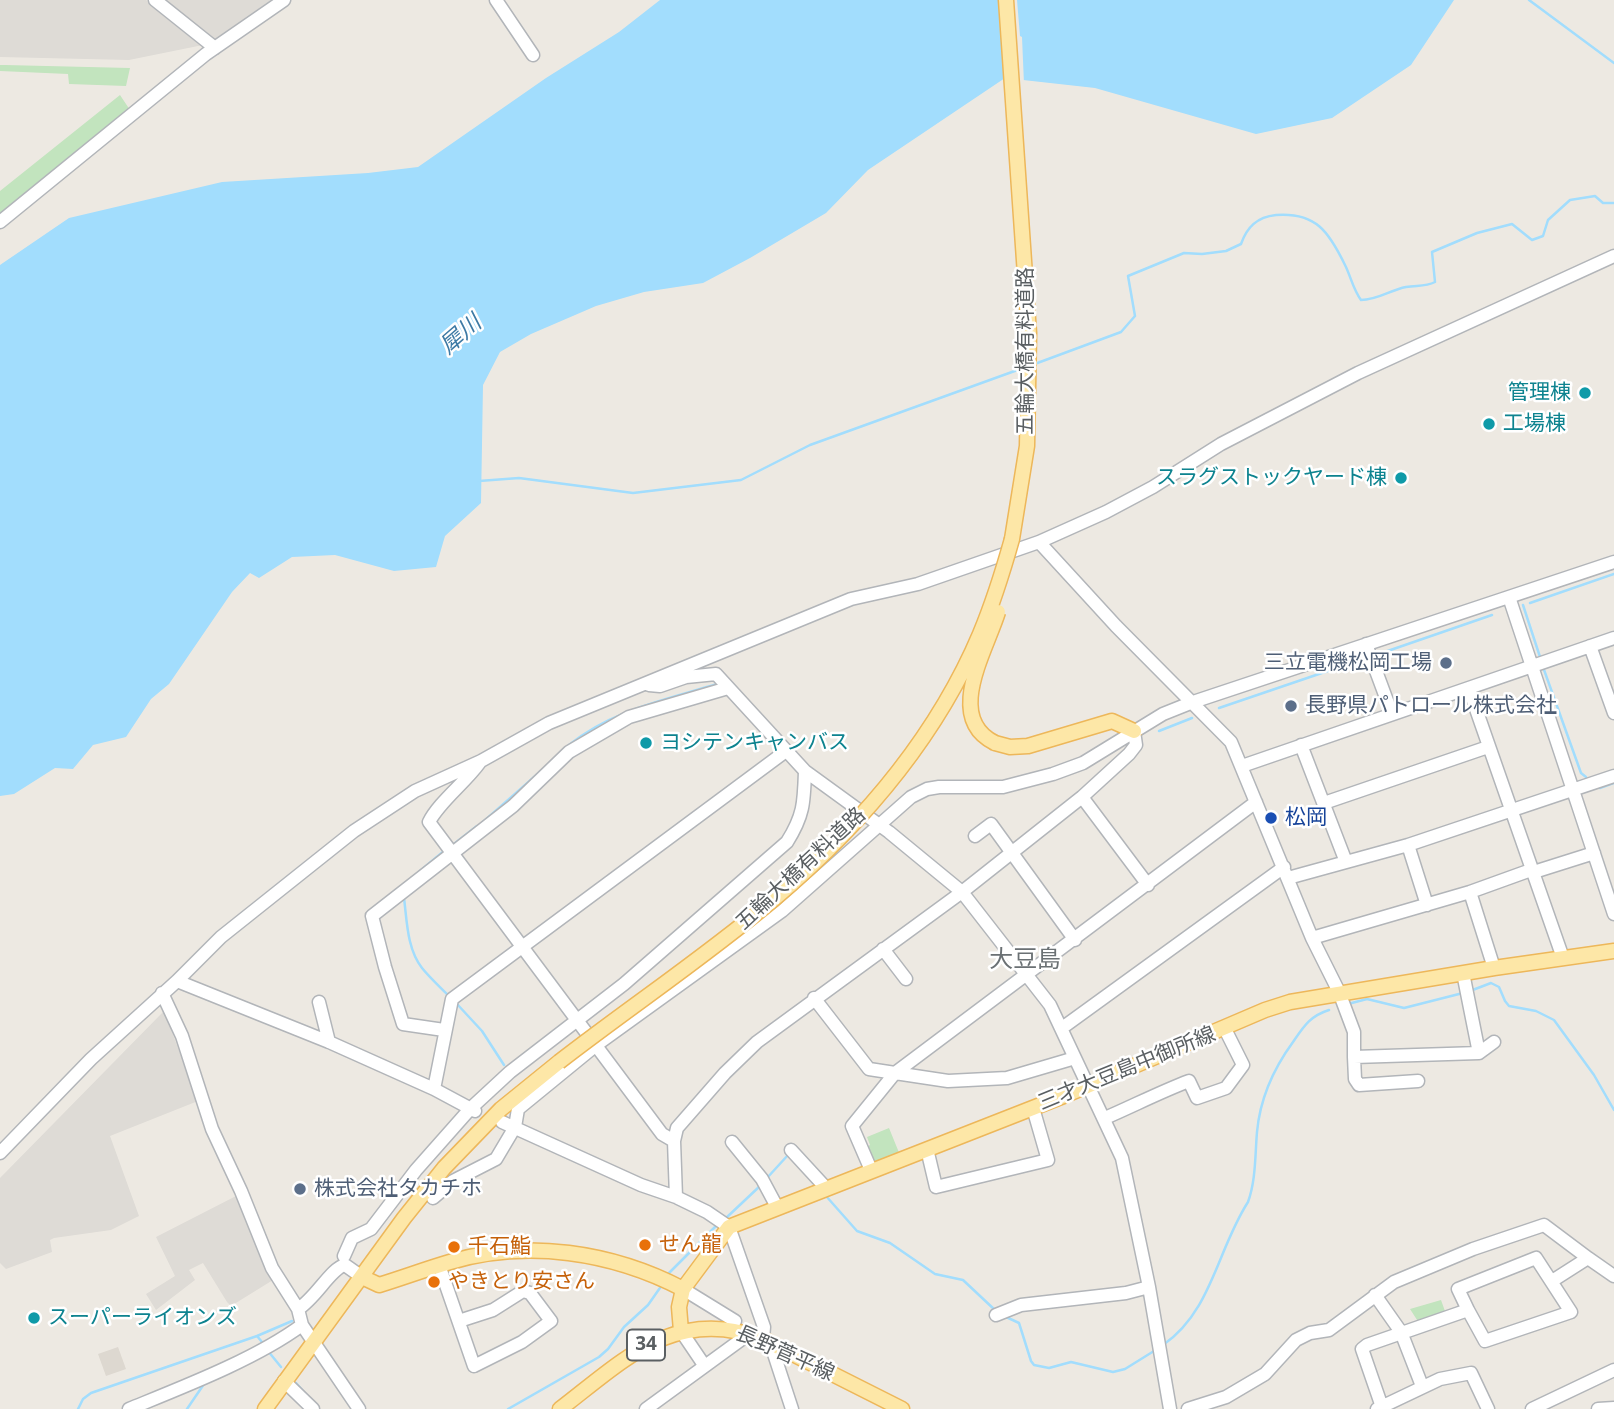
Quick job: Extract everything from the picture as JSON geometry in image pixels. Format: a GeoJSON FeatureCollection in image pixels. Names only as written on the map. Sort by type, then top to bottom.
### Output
{"type":"FeatureCollection","features":[{"type":"Feature","properties":{"kind":"main road","name":"五輪大橋有料道路"},"geometry":{"type":"LineString","coordinates":[[362,1277],[404,1218],[461,1148],[501,1109],[774,899],[832,845],[883,790],[926,733],[964,668],[992,604],[1012,539],[1027,446],[1030,375],[1028,294],[1006,0]]}},
{"type":"Feature","properties":{"kind":"main road"},"geometry":{"type":"LineString","coordinates":[[1012,539],[1002,601],[972,686],[970,704],[972,722],[977,731],[995,743],[1010,747],[1028,746],[1112,721],[1134,731]]}},
{"type":"Feature","properties":{"kind":"main road","name":"三才大豆島中御所線"},"geometry":{"type":"LineString","coordinates":[[729,1227],[1088,1086],[1265,1010],[1290,1002],[1339,992],[1614,951]]}},
{"type":"Feature","properties":{"kind":"main road"},"geometry":{"type":"LineString","coordinates":[[681,1331],[679,1307],[683,1289],[729,1227]]}},
{"type":"Feature","properties":{"kind":"main road"},"geometry":{"type":"LineString","coordinates":[[265,1409],[362,1277],[379,1285],[439,1265],[485,1254],[530,1249],[606,1260],[632,1267],[683,1289]]}},
{"type":"Feature","properties":{"kind":"main road","name":"長野菅平線"},"geometry":{"type":"LineString","coordinates":[[560,1409],[637,1350],[681,1331],[719,1327],[762,1339],[902,1409]]}},
{"type":"Feature","properties":{"kind":"street"},"geometry":{"type":"LineString","coordinates":[[155,0],[215,48]]}},
{"type":"Feature","properties":{"kind":"street"},"geometry":{"type":"LineString","coordinates":[[0,222],[215,48],[284,0]]}},
{"type":"Feature","properties":{"kind":"street"},"geometry":{"type":"LineString","coordinates":[[496,0],[533,55]]}},
{"type":"Feature","properties":{"kind":"street"},"geometry":{"type":"LineString","coordinates":[[0,1153],[92,1059],[221,937],[354,831],[415,791],[481,761],[549,723],[851,599],[918,584],[1039,542],[1141,493],[1221,444],[1358,373],[1614,256]]}},
{"type":"Feature","properties":{"kind":"street"},"geometry":{"type":"LineString","coordinates":[[1039,542],[1116,626],[1231,743],[1354,1032],[1354,1079],[1359,1084],[1418,1081]]}},
{"type":"Feature","properties":{"kind":"street"},"geometry":{"type":"LineString","coordinates":[[433,1198],[453,1181],[496,1159],[515,1127],[519,1109],[595,1046],[782,912],[904,802],[927,789],[1024,783],[1083,763],[1163,714],[1193,702],[1614,562]]}},
{"type":"Feature","properties":{"kind":"street"},"geometry":{"type":"LineString","coordinates":[[1509,597],[1614,914]]}},
{"type":"Feature","properties":{"kind":"street"},"geometry":{"type":"LineString","coordinates":[[1242,766],[1614,638]]}},
{"type":"Feature","properties":{"kind":"street"},"geometry":{"type":"LineString","coordinates":[[1366,644],[1392,713]]}},
{"type":"Feature","properties":{"kind":"street"},"geometry":{"type":"LineString","coordinates":[[1590,646],[1614,711]]}},
{"type":"Feature","properties":{"kind":"street"},"geometry":{"type":"LineString","coordinates":[[641,684],[660,686],[687,677],[716,674],[805,771],[962,892],[1050,1005],[1122,1158],[1149,1287],[1170,1409]]}},
{"type":"Feature","properties":{"kind":"street"},"geometry":{"type":"LineString","coordinates":[[444,1030],[403,1024],[384,967],[372,916],[513,806],[569,752],[635,714],[728,688]]}},
{"type":"Feature","properties":{"kind":"street"},"geometry":{"type":"LineString","coordinates":[[1469,689],[1563,958]]}},
{"type":"Feature","properties":{"kind":"street"},"geometry":{"type":"LineString","coordinates":[[676,1196],[674,1142],[677,1128],[725,1073],[757,1042],[962,892],[1082,797],[1129,754],[1136,745],[1134,731]]}},
{"type":"Feature","properties":{"kind":"street"},"geometry":{"type":"LineString","coordinates":[[1301,745],[1346,862]]}},
{"type":"Feature","properties":{"kind":"street"},"geometry":{"type":"LineString","coordinates":[[1324,803],[1488,747]]}},
{"type":"Feature","properties":{"kind":"street"},"geometry":{"type":"LineString","coordinates":[[434,1089],[452,999],[786,751]]}},
{"type":"Feature","properties":{"kind":"street"},"geometry":{"type":"LineString","coordinates":[[481,761],[462,786],[434,812],[429,822],[662,1134],[674,1142]]}},
{"type":"Feature","properties":{"kind":"street"},"geometry":{"type":"LineString","coordinates":[[344,1256],[352,1238],[371,1228],[416,1170],[510,1072],[624,984],[787,842],[802,813],[805,771]]}},
{"type":"Feature","properties":{"kind":"street"},"geometry":{"type":"LineString","coordinates":[[1062,1028],[1286,872],[1346,862],[1408,845],[1614,776]]}},
{"type":"Feature","properties":{"kind":"street"},"geometry":{"type":"LineString","coordinates":[[1082,797],[1148,884]]}},
{"type":"Feature","properties":{"kind":"street"},"geometry":{"type":"LineString","coordinates":[[871,1170],[852,1126],[895,1073],[1256,802]]}},
{"type":"Feature","properties":{"kind":"street"},"geometry":{"type":"LineString","coordinates":[[975,836],[991,824],[1075,940]]}},
{"type":"Feature","properties":{"kind":"street"},"geometry":{"type":"LineString","coordinates":[[1408,845],[1427,905]]}},
{"type":"Feature","properties":{"kind":"street"},"geometry":{"type":"LineString","coordinates":[[1312,938],[1594,853]]}},
{"type":"Feature","properties":{"kind":"street"},"geometry":{"type":"LineString","coordinates":[[1470,892],[1494,968]]}},
{"type":"Feature","properties":{"kind":"street"},"geometry":{"type":"LineString","coordinates":[[883,948],[906,979]]}},
{"type":"Feature","properties":{"kind":"street"},"geometry":{"type":"LineString","coordinates":[[1464,973],[1479,1053]]}},
{"type":"Feature","properties":{"kind":"street"},"geometry":{"type":"LineString","coordinates":[[177,981],[329,1042],[434,1089],[472,1110]]}},
{"type":"Feature","properties":{"kind":"street"},"geometry":{"type":"LineString","coordinates":[[162,993],[181,1036],[212,1129],[272,1268],[298,1309],[302,1325],[359,1409]]}},
{"type":"Feature","properties":{"kind":"street"},"geometry":{"type":"LineString","coordinates":[[814,998],[869,1069],[948,1081],[1007,1078],[1075,1058]]}},
{"type":"Feature","properties":{"kind":"street"},"geometry":{"type":"LineString","coordinates":[[319,1002],[329,1042]]}},
{"type":"Feature","properties":{"kind":"street"},"geometry":{"type":"LineString","coordinates":[[1105,1118],[1146,1101],[1155,1093],[1189,1081],[1197,1098],[1226,1088],[1243,1065],[1225,1029]]}},
{"type":"Feature","properties":{"kind":"street"},"geometry":{"type":"LineString","coordinates":[[1354,1058],[1479,1053],[1494,1041]]}},
{"type":"Feature","properties":{"kind":"street"},"geometry":{"type":"LineString","coordinates":[[927,1149],[936,1187],[1048,1160],[1033,1108]]}},
{"type":"Feature","properties":{"kind":"street"},"geometry":{"type":"LineString","coordinates":[[502,1122],[641,1185],[676,1196],[708,1212],[729,1227],[764,1327],[762,1339]]}},
{"type":"Feature","properties":{"kind":"street"},"geometry":{"type":"LineString","coordinates":[[732,1142],[764,1181],[777,1207]]}},
{"type":"Feature","properties":{"kind":"street"},"geometry":{"type":"LineString","coordinates":[[791,1150],[826,1188]]}},
{"type":"Feature","properties":{"kind":"street"},"geometry":{"type":"LineString","coordinates":[[1188,1409],[1226,1397],[1265,1374],[1296,1340],[1310,1333],[1329,1329],[1350,1317],[1394,1282],[1473,1249],[1544,1225],[1614,1276]]}},
{"type":"Feature","properties":{"kind":"street"},"geometry":{"type":"LineString","coordinates":[[314,1296],[334,1258],[344,1256]]}},
{"type":"Feature","properties":{"kind":"street"},"geometry":{"type":"LineString","coordinates":[[344,1256],[362,1277]]}},
{"type":"Feature","properties":{"kind":"street"},"geometry":{"type":"LineString","coordinates":[[1536,1258],[1571,1312],[1485,1341],[1468,1310],[1458,1289],[1536,1258]]}},
{"type":"Feature","properties":{"kind":"street"},"geometry":{"type":"LineString","coordinates":[[1552,1281],[1588,1258]]}},
{"type":"Feature","properties":{"kind":"street"},"geometry":{"type":"LineString","coordinates":[[298,1309],[314,1296],[341,1265],[348,1266],[362,1277]]}},
{"type":"Feature","properties":{"kind":"street"},"geometry":{"type":"LineString","coordinates":[[439,1265],[474,1366],[522,1342],[551,1321],[530,1293],[523,1291],[494,1310],[459,1321]]}},
{"type":"Feature","properties":{"kind":"street"},"geometry":{"type":"LineString","coordinates":[[1000,1313],[1021,1305],[1126,1293],[1149,1287]]}},
{"type":"Feature","properties":{"kind":"street"},"geometry":{"type":"LineString","coordinates":[[683,1289],[735,1321]]}},
{"type":"Feature","properties":{"kind":"street"},"geometry":{"type":"LineString","coordinates":[[1375,1295],[1401,1332],[1422,1386]]}},
{"type":"Feature","properties":{"kind":"street"},"geometry":{"type":"LineString","coordinates":[[1468,1310],[1401,1332],[1362,1349],[1379,1408],[1440,1379],[1471,1373],[1488,1409]]}},
{"type":"Feature","properties":{"kind":"street"},"geometry":{"type":"LineString","coordinates":[[129,1409],[234,1363],[285,1338],[302,1325]]}},
{"type":"Feature","properties":{"kind":"street"},"geometry":{"type":"LineString","coordinates":[[681,1331],[704,1365]]}},
{"type":"Feature","properties":{"kind":"street"},"geometry":{"type":"LineString","coordinates":[[646,1409],[742,1339]]}},
{"type":"Feature","properties":{"kind":"street"},"geometry":{"type":"LineString","coordinates":[[776,1346],[774,1354],[792,1409]]}},
{"type":"Feature","properties":{"kind":"street"},"geometry":{"type":"LineString","coordinates":[[1532,1409],[1614,1370]]}},
{"type":"Feature","properties":{"kind":"street"},"geometry":{"type":"LineString","coordinates":[[284,1381],[313,1409]]}},
{"type":"Feature","properties":{"kind":"street"},"geometry":{"type":"LineString","coordinates":[[1598,1409],[1614,1408]]}},
{"type":"Feature","properties":{"kind":"shaded area"},"geometry":{"type":"Polygon","coordinates":[[[0,0],[146,0],[203,45],[129,60],[0,57],[0,0]]]}},
{"type":"Feature","properties":{"kind":"shaded area"},"geometry":{"type":"Polygon","coordinates":[[[157,0],[275,0],[215,48],[157,0]]]}},
{"type":"Feature","properties":{"kind":"shaded area"},"geometry":{"type":"Polygon","coordinates":[[[164,1011],[198,1101],[110,1136],[139,1216],[111,1230],[54,1238],[50,1240],[52,1252],[6,1269],[0,1263],[0,1178],[164,1011]]]}},
{"type":"Feature","properties":{"kind":"shaded area"},"geometry":{"type":"Polygon","coordinates":[[[238,1195],[273,1280],[231,1306],[203,1263],[189,1270],[195,1280],[156,1310],[146,1294],[175,1276],[156,1237],[238,1195]]]}},
{"type":"Feature","properties":{"kind":"shaded area"},"geometry":{"type":"Polygon","coordinates":[[[118,1347],[126,1369],[106,1376],[98,1354],[118,1347]]]}},
{"type":"Feature","properties":{"kind":"green space"},"geometry":{"type":"Polygon","coordinates":[[[0,65],[130,68],[126,86],[69,84],[68,74],[0,71],[0,65]]]}},
{"type":"Feature","properties":{"kind":"green space"},"geometry":{"type":"Polygon","coordinates":[[[120,95],[130,110],[0,217],[0,191],[120,95]]]}},
{"type":"Feature","properties":{"kind":"green space"},"geometry":{"type":"Polygon","coordinates":[[[889,1128],[900,1155],[875,1165],[865,1148],[870,1145],[867,1137],[889,1128]]]}},
{"type":"Feature","properties":{"kind":"green space"},"geometry":{"type":"Polygon","coordinates":[[[1441,1300],[1446,1314],[1419,1323],[1410,1309],[1441,1300]]]}},
{"type":"Feature","properties":{"kind":"water","name":"犀川"},"geometry":{"type":"Polygon","coordinates":[[[660,0],[1454,0],[1411,65],[1332,118],[1256,134],[1095,88],[1005,78],[868,170],[826,213],[750,258],[703,283],[644,292],[596,306],[531,334],[500,352],[483,385],[481,503],[445,536],[436,567],[394,571],[335,555],[292,557],[259,578],[250,573],[232,592],[169,684],[151,699],[126,737],[93,745],[73,769],[55,768],[14,794],[0,796],[0,265],[69,218],[222,182],[368,173],[418,167],[546,78],[619,32],[660,0]]]}},
{"type":"Feature","properties":{"kind":"pier"},"geometry":{"type":"Polygon","coordinates":[[[1001,0],[1017,0],[1024,84],[1008,82],[1001,0]]]}},
{"type":"Feature","properties":{"kind":"waterway"},"geometry":{"type":"LineString","coordinates":[[1529,0],[1614,63]]}},
{"type":"Feature","properties":{"kind":"waterway"},"geometry":{"type":"LineString","coordinates":[[1032,365],[1121,332],[1135,316],[1128,276],[1184,253],[1226,251],[1241,244],[1254,224],[1269,216],[1301,217],[1311,221],[1327,234],[1361,300],[1435,282],[1432,252],[1477,233],[1512,224],[1532,240],[1543,236],[1548,220],[1570,200],[1595,196],[1603,203],[1614,203]]}},
{"type":"Feature","properties":{"kind":"waterway"},"geometry":{"type":"LineString","coordinates":[[479,481],[519,478],[633,493],[741,480],[810,445],[1023,368]]}},
{"type":"Feature","properties":{"kind":"waterway"},"geometry":{"type":"LineString","coordinates":[[1530,603],[1614,574]]}},
{"type":"Feature","properties":{"kind":"waterway"},"geometry":{"type":"LineString","coordinates":[[1523,605],[1541,660]]}},
{"type":"Feature","properties":{"kind":"waterway"},"geometry":{"type":"LineString","coordinates":[[1376,655],[1492,615]]}},
{"type":"Feature","properties":{"kind":"waterway"},"geometry":{"type":"LineString","coordinates":[[1219,708],[1363,659]]}},
{"type":"Feature","properties":{"kind":"waterway"},"geometry":{"type":"LineString","coordinates":[[1543,667],[1581,773],[1586,777]]}},
{"type":"Feature","properties":{"kind":"waterway"},"geometry":{"type":"LineString","coordinates":[[569,745],[621,715],[717,684]]}},
{"type":"Feature","properties":{"kind":"waterway"},"geometry":{"type":"LineString","coordinates":[[1159,731],[1192,718]]}},
{"type":"Feature","properties":{"kind":"waterway"},"geometry":{"type":"LineString","coordinates":[[483,822],[541,771]]}},
{"type":"Feature","properties":{"kind":"waterway"},"geometry":{"type":"LineString","coordinates":[[1600,788],[1614,783]]}},
{"type":"Feature","properties":{"kind":"waterway"},"geometry":{"type":"LineString","coordinates":[[454,844],[477,826]]}},
{"type":"Feature","properties":{"kind":"waterway"},"geometry":{"type":"LineString","coordinates":[[420,871],[444,851]]}},
{"type":"Feature","properties":{"kind":"waterway"},"geometry":{"type":"LineString","coordinates":[[404,898],[413,952],[422,968],[449,996]]}},
{"type":"Feature","properties":{"kind":"waterway"},"geometry":{"type":"LineString","coordinates":[[1470,991],[1491,983],[1499,987],[1509,1006],[1536,1011],[1554,1020],[1594,1075],[1614,1110]]}},
{"type":"Feature","properties":{"kind":"waterway"},"geometry":{"type":"LineString","coordinates":[[1348,1004],[1367,999],[1404,1008],[1463,993]]}},
{"type":"Feature","properties":{"kind":"waterway"},"geometry":{"type":"LineString","coordinates":[[457,1004],[482,1031],[504,1065]]}},
{"type":"Feature","properties":{"kind":"waterway"},"geometry":{"type":"LineString","coordinates":[[1163,1345],[1193,1315],[1248,1202],[1254,1176],[1259,1120],[1274,1073],[1304,1026],[1317,1015],[1329,1010]]}},
{"type":"Feature","properties":{"kind":"waterway"},"geometry":{"type":"LineString","coordinates":[[767,1178],[788,1155]]}},
{"type":"Feature","properties":{"kind":"waterway"},"geometry":{"type":"LineString","coordinates":[[726,1218],[760,1186]]}},
{"type":"Feature","properties":{"kind":"waterway"},"geometry":{"type":"LineString","coordinates":[[826,1196],[857,1231],[890,1243],[935,1274],[963,1280],[996,1311]]}},
{"type":"Feature","properties":{"kind":"waterway"},"geometry":{"type":"LineString","coordinates":[[668,1274],[715,1227]]}},
{"type":"Feature","properties":{"kind":"waterway"},"geometry":{"type":"LineString","coordinates":[[508,1409],[599,1357],[624,1327],[648,1305],[662,1285]]}},
{"type":"Feature","properties":{"kind":"waterway"},"geometry":{"type":"LineString","coordinates":[[1004,1316],[1019,1323],[1034,1365],[1049,1368],[1071,1362],[1113,1372],[1125,1369],[1154,1351]]}},
{"type":"Feature","properties":{"kind":"waterway"},"geometry":{"type":"LineString","coordinates":[[257,1336],[292,1321]]}},
{"type":"Feature","properties":{"kind":"waterway"},"geometry":{"type":"LineString","coordinates":[[78,1409],[83,1399],[91,1393],[257,1336],[262,1342]]}},
{"type":"Feature","properties":{"kind":"waterway"},"geometry":{"type":"LineString","coordinates":[[268,1351],[281,1367]]}},
{"type":"Feature","properties":{"kind":"waterway"},"geometry":{"type":"LineString","coordinates":[[296,1383],[303,1391]]}},
{"type":"Feature","properties":{"kind":"waterway"},"geometry":{"type":"LineString","coordinates":[[187,1409],[204,1384]]}},
{"type":"Feature","properties":{"kind":"place","name":"管理棟"},"geometry":{"type":"Point","coordinates":[1585,393]}},
{"type":"Feature","properties":{"kind":"place","name":"工場棟"},"geometry":{"type":"Point","coordinates":[1489,424]}},
{"type":"Feature","properties":{"kind":"place","name":"スラグストックヤード棟"},"geometry":{"type":"Point","coordinates":[1401,478]}},
{"type":"Feature","properties":{"kind":"place","name":"三立電機松岡工場"},"geometry":{"type":"Point","coordinates":[1446,663]}},
{"type":"Feature","properties":{"kind":"place","name":"長野県パトロール株式会社"},"geometry":{"type":"Point","coordinates":[1291,706]}},
{"type":"Feature","properties":{"kind":"place","name":"ヨシテンキャンバス"},"geometry":{"type":"Point","coordinates":[646,743]}},
{"type":"Feature","properties":{"kind":"place","name":"松岡"},"geometry":{"type":"Point","coordinates":[1271,818]}},
{"type":"Feature","properties":{"kind":"place","name":"株式会社タカチホ"},"geometry":{"type":"Point","coordinates":[300,1189]}},
{"type":"Feature","properties":{"kind":"place","name":"せん龍"},"geometry":{"type":"Point","coordinates":[645,1245]}},
{"type":"Feature","properties":{"kind":"place","name":"千石鮨"},"geometry":{"type":"Point","coordinates":[454,1247]}},
{"type":"Feature","properties":{"kind":"place","name":"やきとり安さん"},"geometry":{"type":"Point","coordinates":[434,1282]}},
{"type":"Feature","properties":{"kind":"place","name":"スーパーライオンズ"},"geometry":{"type":"Point","coordinates":[34,1318]}},
{"type":"Feature","properties":{"kind":"district","name":"大豆島"},"geometry":{"type":"Point","coordinates":[1025,960]}}]}
